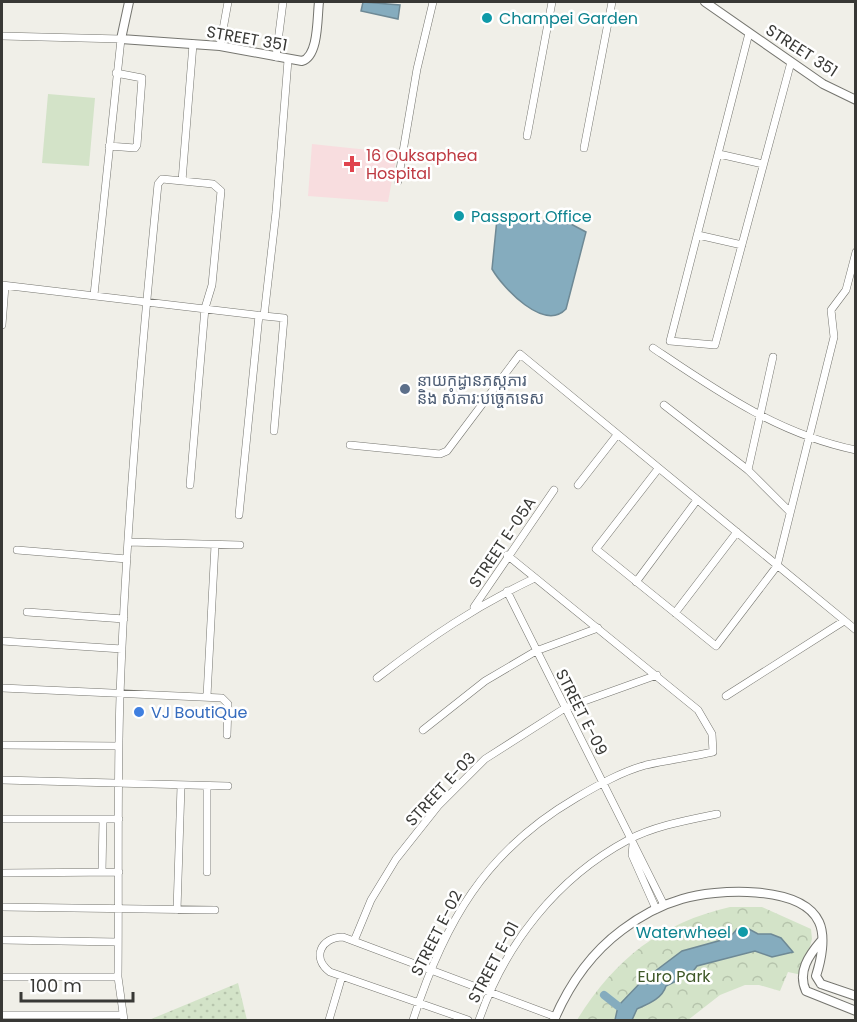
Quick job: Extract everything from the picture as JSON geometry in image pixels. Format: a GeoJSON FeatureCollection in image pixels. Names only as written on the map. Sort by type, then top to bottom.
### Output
{"type":"FeatureCollection","features":[{"type":"Feature","properties":{"kind":"street"},"geometry":{"type":"LineString","coordinates":[[94,295],[116,73],[129,2]]}},
{"type":"Feature","properties":{"kind":"street"},"geometry":{"type":"LineString","coordinates":[[220,46],[228,2]]}},
{"type":"Feature","properties":{"kind":"street"},"geometry":{"type":"LineString","coordinates":[[276,57],[283,2]]}},
{"type":"Feature","properties":{"kind":"street","name":"STREET 351"},"geometry":{"type":"LineString","coordinates":[[121,39],[220,46],[302,61],[310,56],[319,2]]}},
{"type":"Feature","properties":{"kind":"street"},"geometry":{"type":"LineString","coordinates":[[398,181],[417,69],[433,2]]}},
{"type":"Feature","properties":{"kind":"street"},"geometry":{"type":"LineString","coordinates":[[527,136],[552,2]]}},
{"type":"Feature","properties":{"kind":"street"},"geometry":{"type":"LineString","coordinates":[[584,148],[612,2]]}},
{"type":"Feature","properties":{"kind":"street","name":"STREET 351"},"geometry":{"type":"LineString","coordinates":[[709,3],[790,63],[823,84],[855,100]]}},
{"type":"Feature","properties":{"kind":"street"},"geometry":{"type":"LineString","coordinates":[[749,33],[670,341],[716,345],[790,63]]}},
{"type":"Feature","properties":{"kind":"street"},"geometry":{"type":"LineString","coordinates":[[2,36],[121,39]]}},
{"type":"Feature","properties":{"kind":"street"},"geometry":{"type":"LineString","coordinates":[[183,181],[193,44]]}},
{"type":"Feature","properties":{"kind":"street"},"geometry":{"type":"LineString","coordinates":[[239,516],[261,315],[276,212],[288,60]]}},
{"type":"Feature","properties":{"kind":"street"},"geometry":{"type":"LineString","coordinates":[[109,146],[135,148],[137,145],[142,78],[116,73]]}},
{"type":"Feature","properties":{"kind":"street"},"geometry":{"type":"LineString","coordinates":[[718,154],[763,164]]}},
{"type":"Feature","properties":{"kind":"street"},"geometry":{"type":"LineString","coordinates":[[2,1015],[123,1018],[118,977],[118,746],[122,649],[146,302],[158,184],[162,179],[213,184],[221,191],[212,285],[205,308],[190,485]]}},
{"type":"Feature","properties":{"kind":"street"},"geometry":{"type":"LineString","coordinates":[[698,234],[742,245]]}},
{"type":"Feature","properties":{"kind":"street"},"geometry":{"type":"LineString","coordinates":[[658,469],[596,549],[716,646],[777,566],[834,337],[831,310],[846,290],[855,252]]}},
{"type":"Feature","properties":{"kind":"street"},"geometry":{"type":"LineString","coordinates":[[2,325],[3,285],[284,318],[274,430]]}},
{"type":"Feature","properties":{"kind":"street"},"geometry":{"type":"LineString","coordinates":[[653,348],[742,408],[809,438],[855,450]]}},
{"type":"Feature","properties":{"kind":"street"},"geometry":{"type":"LineString","coordinates":[[350,446],[441,454],[447,452],[520,354],[855,630]]}},
{"type":"Feature","properties":{"kind":"street"},"geometry":{"type":"LineString","coordinates":[[748,470],[773,357]]}},
{"type":"Feature","properties":{"kind":"street"},"geometry":{"type":"LineString","coordinates":[[664,405],[748,470],[790,512]]}},
{"type":"Feature","properties":{"kind":"street"},"geometry":{"type":"LineString","coordinates":[[578,485],[617,435]]}},
{"type":"Feature","properties":{"kind":"street","name":"STREET E-05A"},"geometry":{"type":"LineString","coordinates":[[473,609],[507,555],[554,490]]}},
{"type":"Feature","properties":{"kind":"street"},"geometry":{"type":"LineString","coordinates":[[636,582],[697,500]]}},
{"type":"Feature","properties":{"kind":"street"},"geometry":{"type":"LineString","coordinates":[[675,613],[737,532]]}},
{"type":"Feature","properties":{"kind":"street"},"geometry":{"type":"LineString","coordinates":[[128,542],[240,545]]}},
{"type":"Feature","properties":{"kind":"street"},"geometry":{"type":"LineString","coordinates":[[207,696],[215,545]]}},
{"type":"Feature","properties":{"kind":"street"},"geometry":{"type":"LineString","coordinates":[[17,550],[127,559]]}},
{"type":"Feature","properties":{"kind":"street"},"geometry":{"type":"LineString","coordinates":[[507,555],[657,675]]}},
{"type":"Feature","properties":{"kind":"street","name":"STREET E-05A"},"geometry":{"type":"LineString","coordinates":[[377,678],[436,633],[473,609],[535,578]]}},
{"type":"Feature","properties":{"kind":"street","name":"STREET E-09"},"geometry":{"type":"LineString","coordinates":[[507,591],[632,842],[632,855],[660,907]]}},
{"type":"Feature","properties":{"kind":"street"},"geometry":{"type":"LineString","coordinates":[[27,612],[124,619]]}},
{"type":"Feature","properties":{"kind":"street"},"geometry":{"type":"LineString","coordinates":[[726,696],[855,618]]}},
{"type":"Feature","properties":{"kind":"street"},"geometry":{"type":"LineString","coordinates":[[423,730],[484,681],[536,651],[598,628]]}},
{"type":"Feature","properties":{"kind":"street"},"geometry":{"type":"LineString","coordinates":[[2,641],[122,649]]}},
{"type":"Feature","properties":{"kind":"street","name":"STREET E-03"},"geometry":{"type":"LineString","coordinates":[[354,941],[371,900],[396,859],[438,806],[485,759],[565,708],[657,675]]}},
{"type":"Feature","properties":{"kind":"street","name":"STREET E-02"},"geometry":{"type":"LineString","coordinates":[[413,1020],[431,970],[467,898],[497,858],[545,816],[602,783],[645,766],[713,752],[712,734],[698,710],[657,675]]}},
{"type":"Feature","properties":{"kind":"street"},"geometry":{"type":"LineString","coordinates":[[2,688],[207,696],[226,700],[227,735]]}},
{"type":"Feature","properties":{"kind":"street"},"geometry":{"type":"LineString","coordinates":[[2,745],[118,746]]}},
{"type":"Feature","properties":{"kind":"street"},"geometry":{"type":"LineString","coordinates":[[2,780],[228,786]]}},
{"type":"Feature","properties":{"kind":"street"},"geometry":{"type":"LineString","coordinates":[[177,910],[181,786]]}},
{"type":"Feature","properties":{"kind":"street"},"geometry":{"type":"LineString","coordinates":[[207,786],[207,872]]}},
{"type":"Feature","properties":{"kind":"street","name":"STREET E-01"},"geometry":{"type":"LineString","coordinates":[[479,1020],[490,992],[530,922],[580,870],[632,842],[717,814]]}},
{"type":"Feature","properties":{"kind":"street"},"geometry":{"type":"LineString","coordinates":[[2,819],[119,819]]}},
{"type":"Feature","properties":{"kind":"street"},"geometry":{"type":"LineString","coordinates":[[102,872],[103,820]]}},
{"type":"Feature","properties":{"kind":"street"},"geometry":{"type":"LineString","coordinates":[[102,848],[119,848]]}},
{"type":"Feature","properties":{"kind":"street"},"geometry":{"type":"LineString","coordinates":[[2,873],[119,872]]}},
{"type":"Feature","properties":{"kind":"street"},"geometry":{"type":"LineString","coordinates":[[468,1020],[342,976],[323,967],[319,959],[320,949],[324,942],[333,937],[354,941],[555,1019],[569,989],[603,946],[623,929],[660,907],[726,890],[762,893],[796,903],[813,913],[820,923],[821,941],[820,962],[816,976],[821,984],[855,996]]}},
{"type":"Feature","properties":{"kind":"street"},"geometry":{"type":"LineString","coordinates":[[2,907],[215,910]]}},
{"type":"Feature","properties":{"kind":"street"},"geometry":{"type":"LineString","coordinates":[[2,940],[118,942]]}},
{"type":"Feature","properties":{"kind":"street"},"geometry":{"type":"LineString","coordinates":[[821,941],[807,958],[802,975],[806,991],[855,1011]]}},
{"type":"Feature","properties":{"kind":"street"},"geometry":{"type":"LineString","coordinates":[[329,1020],[342,976]]}},
{"type":"Feature","properties":{"kind":"street"},"geometry":{"type":"LineString","coordinates":[[2,977],[118,977]]}},
{"type":"Feature","properties":{"kind":"street"},"geometry":{"type":"LineString","coordinates":[[817,997],[821,984]]}},
{"type":"Feature","properties":{"kind":"shaded area","name":"16 Ouksaphea Hospital"},"geometry":{"type":"Polygon","coordinates":[[[312,144],[397,153],[388,202],[308,196],[312,144]]]}},
{"type":"Feature","properties":{"kind":"green space"},"geometry":{"type":"Polygon","coordinates":[[[48,94],[95,98],[89,166],[42,163],[48,94]]]}},
{"type":"Feature","properties":{"kind":"green space","name":"Euro Park"},"geometry":{"type":"Polygon","coordinates":[[[730,907],[762,907],[811,929],[812,939],[802,975],[788,972],[780,991],[759,985],[745,985],[720,995],[688,1020],[577,1020],[607,979],[641,947],[682,923],[730,907]]]}},
{"type":"Feature","properties":{"kind":"green space"},"geometry":{"type":"Polygon","coordinates":[[[238,983],[247,1020],[149,1020],[238,983]]]}},
{"type":"Feature","properties":{"kind":"water"},"geometry":{"type":"Polygon","coordinates":[[[363,2],[400,5],[398,19],[361,11],[363,2]]]}},
{"type":"Feature","properties":{"kind":"water"},"geometry":{"type":"Polygon","coordinates":[[[507,217],[571,224],[586,232],[566,309],[557,315],[547,315],[525,305],[514,296],[492,269],[497,219],[507,217]]]}},
{"type":"Feature","properties":{"kind":"water"},"geometry":{"type":"Polygon","coordinates":[[[737,929],[749,929],[758,934],[771,934],[781,938],[793,952],[772,957],[755,951],[697,966],[691,974],[666,986],[654,1001],[637,1009],[632,1020],[615,1020],[618,1006],[642,981],[682,951],[729,938],[737,929]]]}},
{"type":"Feature","properties":{"kind":"waterway"},"geometry":{"type":"LineString","coordinates":[[604,995],[618,1006]]}},
{"type":"Feature","properties":{"kind":"place","name":"Champei Garden"},"geometry":{"type":"Point","coordinates":[487,18]}},
{"type":"Feature","properties":{"kind":"place","name":"16 Ouksaphea Hospital"},"geometry":{"type":"Point","coordinates":[352,164]}},
{"type":"Feature","properties":{"kind":"place","name":"Passport Office"},"geometry":{"type":"Point","coordinates":[459,216]}},
{"type":"Feature","properties":{"kind":"place","name":"នាយកដ្ធានភស្កុភារ និង សំភារៈបច្ចេកទេស"},"geometry":{"type":"Point","coordinates":[405,389]}},
{"type":"Feature","properties":{"kind":"place","name":"VJ BoutiQue"},"geometry":{"type":"Point","coordinates":[139,712]}},
{"type":"Feature","properties":{"kind":"place","name":"Waterwheel"},"geometry":{"type":"Point","coordinates":[743,932]}}]}
